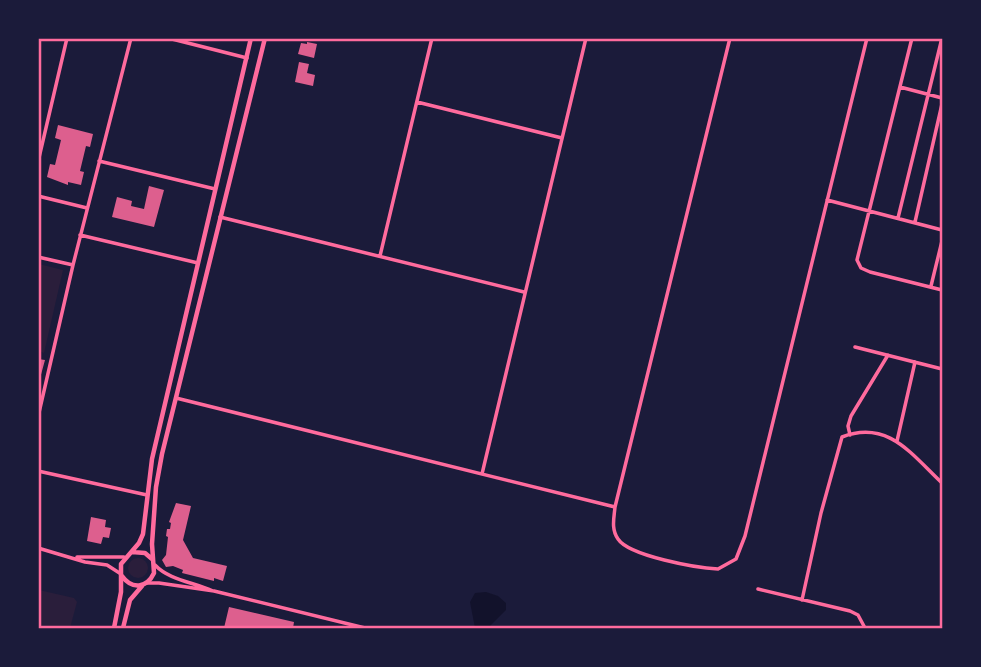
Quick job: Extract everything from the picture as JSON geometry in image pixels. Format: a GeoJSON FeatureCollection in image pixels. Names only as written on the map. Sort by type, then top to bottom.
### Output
{"type":"FeatureCollection","features":[{"type":"Feature","properties":{"kind":"main road"},"geometry":{"type":"LineString","coordinates":[[114,628],[121,597],[121,564],[142,537],[155,449],[251,38]]}},
{"type":"Feature","properties":{"kind":"main road"},"geometry":{"type":"LineString","coordinates":[[123,628],[132,596],[153,577],[152,544],[157,480],[265,38]]}},
{"type":"Feature","properties":{"kind":"main road"},"geometry":{"type":"LineString","coordinates":[[126,556],[136,551],[145,553],[154,564]]}},
{"type":"Feature","properties":{"kind":"main road"},"geometry":{"type":"LineString","coordinates":[[121,575],[128,583],[145,584]]}},
{"type":"Feature","properties":{"kind":"street"},"geometry":{"type":"LineString","coordinates":[[38,162],[67,38]]}},
{"type":"Feature","properties":{"kind":"street"},"geometry":{"type":"LineString","coordinates":[[38,417],[80,235],[131,38]]}},
{"type":"Feature","properties":{"kind":"street"},"geometry":{"type":"LineString","coordinates":[[168,38],[247,58]]}},
{"type":"Feature","properties":{"kind":"street"},"geometry":{"type":"LineString","coordinates":[[380,256],[432,38]]}},
{"type":"Feature","properties":{"kind":"street"},"geometry":{"type":"LineString","coordinates":[[482,474],[586,38]]}},
{"type":"Feature","properties":{"kind":"street"},"geometry":{"type":"LineString","coordinates":[[730,38],[615,507],[613,525],[617,537],[636,552],[718,569],[733,562],[739,555],[867,38]]}},
{"type":"Feature","properties":{"kind":"street"},"geometry":{"type":"LineString","coordinates":[[912,38],[857,257],[859,265],[870,272],[943,290]]}},
{"type":"Feature","properties":{"kind":"street"},"geometry":{"type":"LineString","coordinates":[[898,218],[942,38]]}},
{"type":"Feature","properties":{"kind":"street"},"geometry":{"type":"LineString","coordinates":[[900,88],[943,98]]}},
{"type":"Feature","properties":{"kind":"street"},"geometry":{"type":"LineString","coordinates":[[417,102],[562,138]]}},
{"type":"Feature","properties":{"kind":"street"},"geometry":{"type":"LineString","coordinates":[[915,222],[943,104]]}},
{"type":"Feature","properties":{"kind":"street"},"geometry":{"type":"LineString","coordinates":[[99,161],[217,190]]}},
{"type":"Feature","properties":{"kind":"street"},"geometry":{"type":"LineString","coordinates":[[38,196],[87,208]]}},
{"type":"Feature","properties":{"kind":"street"},"geometry":{"type":"LineString","coordinates":[[827,200],[943,229]]}},
{"type":"Feature","properties":{"kind":"street"},"geometry":{"type":"LineString","coordinates":[[220,217],[525,292]]}},
{"type":"Feature","properties":{"kind":"street"},"geometry":{"type":"LineString","coordinates":[[80,235],[199,263]]}},
{"type":"Feature","properties":{"kind":"street"},"geometry":{"type":"LineString","coordinates":[[931,287],[943,241]]}},
{"type":"Feature","properties":{"kind":"street"},"geometry":{"type":"LineString","coordinates":[[38,257],[73,265]]}},
{"type":"Feature","properties":{"kind":"street"},"geometry":{"type":"LineString","coordinates":[[855,347],[942,369]]}},
{"type":"Feature","properties":{"kind":"street"},"geometry":{"type":"LineString","coordinates":[[850,435],[848,426],[851,416],[888,355]]}},
{"type":"Feature","properties":{"kind":"street"},"geometry":{"type":"LineString","coordinates":[[897,441],[915,362]]}},
{"type":"Feature","properties":{"kind":"street"},"geometry":{"type":"LineString","coordinates":[[176,398],[615,507]]}},
{"type":"Feature","properties":{"kind":"street"},"geometry":{"type":"LineString","coordinates":[[802,600],[842,437],[869,432],[879,433],[897,441],[943,483]]}},
{"type":"Feature","properties":{"kind":"street"},"geometry":{"type":"LineString","coordinates":[[38,471],[147,495]]}},
{"type":"Feature","properties":{"kind":"street"},"geometry":{"type":"LineString","coordinates":[[38,548],[76,557],[126,556]]}},
{"type":"Feature","properties":{"kind":"street"},"geometry":{"type":"LineString","coordinates":[[76,557],[85,562],[107,565],[121,575]]}},
{"type":"Feature","properties":{"kind":"street"},"geometry":{"type":"LineString","coordinates":[[154,564],[167,575],[214,592]]}},
{"type":"Feature","properties":{"kind":"street"},"geometry":{"type":"LineString","coordinates":[[145,584],[159,583],[214,592],[365,628]]}},
{"type":"Feature","properties":{"kind":"street"},"geometry":{"type":"LineString","coordinates":[[758,589],[850,611],[858,615],[865,628]]}},
{"type":"Feature","properties":{"kind":"shaded area"},"geometry":{"type":"Polygon","coordinates":[[[39,264],[63,270],[44,353],[39,351],[39,264]]]}},
{"type":"Feature","properties":{"kind":"shaded area"},"geometry":{"type":"Polygon","coordinates":[[[138,558],[145,561],[148,568],[145,575],[138,578],[131,575],[128,568],[131,561],[138,558]]]}},
{"type":"Feature","properties":{"kind":"shaded area"},"geometry":{"type":"Polygon","coordinates":[[[39,590],[74,598],[77,602],[70,628],[39,628],[39,590]]]}},
{"type":"Feature","properties":{"kind":"shaded area"},"geometry":{"type":"Polygon","coordinates":[[[486,592],[498,596],[506,603],[506,610],[488,628],[475,628],[470,602],[475,593],[486,592]]]}},
{"type":"Feature","properties":{"kind":"building"},"geometry":{"type":"Polygon","coordinates":[[[301,43],[317,44],[314,58],[298,54],[301,43]]]}},
{"type":"Feature","properties":{"kind":"building"},"geometry":{"type":"Polygon","coordinates":[[[299,62],[309,64],[307,73],[315,75],[313,86],[295,82],[299,62]]]}},
{"type":"Feature","properties":{"kind":"building"},"geometry":{"type":"Polygon","coordinates":[[[58,125],[93,134],[90,147],[86,146],[80,171],[84,172],[81,185],[68,182],[68,185],[47,177],[50,164],[55,165],[61,140],[55,138],[58,125]]]}},
{"type":"Feature","properties":{"kind":"building"},"geometry":{"type":"Polygon","coordinates":[[[149,186],[164,190],[154,227],[112,217],[117,197],[132,201],[131,206],[144,209],[149,186]]]}},
{"type":"Feature","properties":{"kind":"building"},"geometry":{"type":"Polygon","coordinates":[[[38,359],[45,360],[39,382],[38,382],[38,359]]]}},
{"type":"Feature","properties":{"kind":"building"},"geometry":{"type":"Polygon","coordinates":[[[176,503],[191,506],[183,540],[193,558],[227,566],[223,581],[182,573],[183,570],[173,566],[166,567],[162,560],[166,555],[167,529],[170,529],[169,522],[176,503]]]}},
{"type":"Feature","properties":{"kind":"building"},"geometry":{"type":"Polygon","coordinates":[[[91,517],[106,520],[105,527],[111,528],[109,538],[103,537],[101,544],[87,541],[91,517]]]}},
{"type":"Feature","properties":{"kind":"building"},"geometry":{"type":"Polygon","coordinates":[[[229,607],[294,622],[293,628],[224,628],[229,607]]]}}]}
